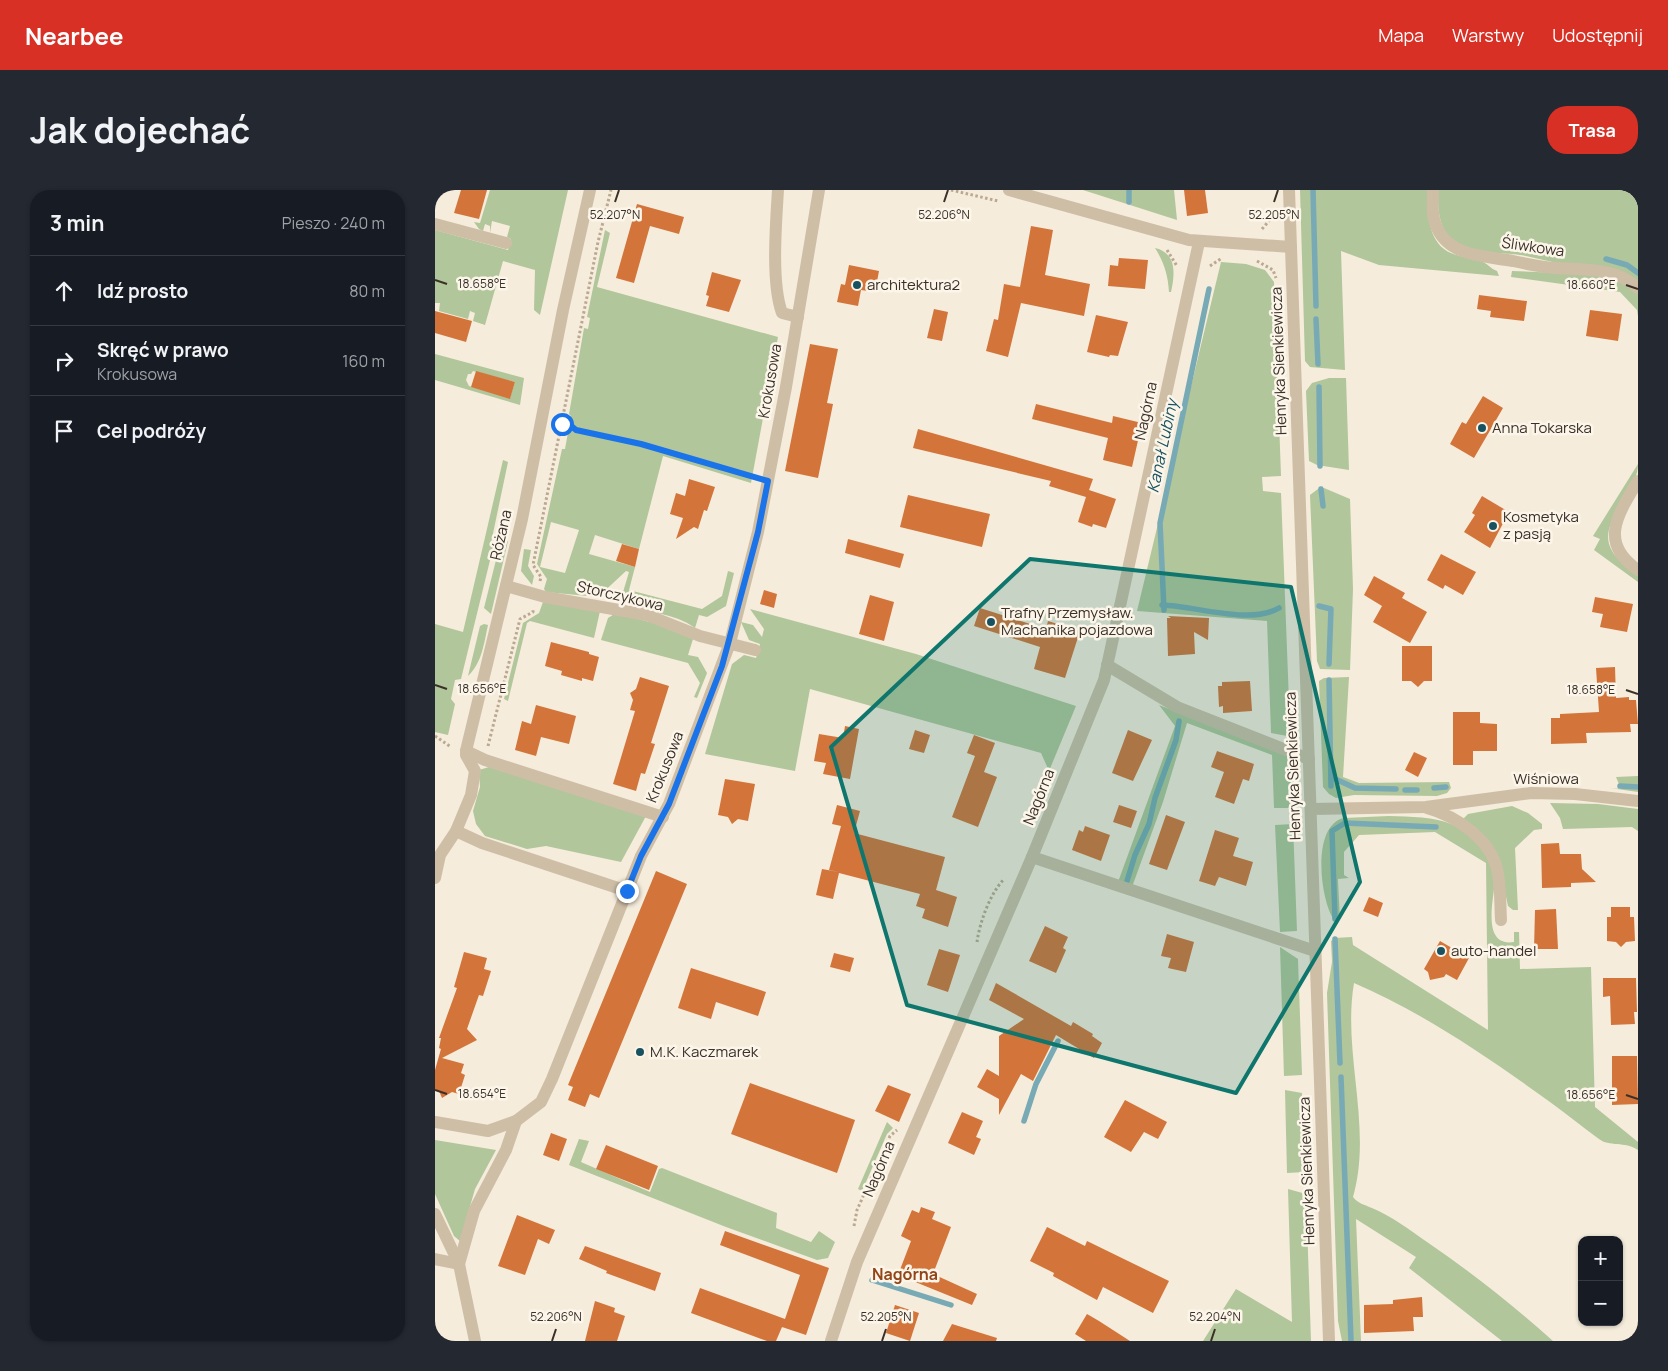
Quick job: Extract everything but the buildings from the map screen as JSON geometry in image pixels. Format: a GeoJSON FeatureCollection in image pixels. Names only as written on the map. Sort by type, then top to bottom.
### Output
{"type":"FeatureCollection","features":[{"type":"Feature","properties":{"kind":"street","name":"Różana"},"geometry":{"type":"LineString","coordinates":[[466,751],[506,586],[590,190]]}},
{"type":"Feature","properties":{"kind":"street"},"geometry":{"type":"LineString","coordinates":[[778,190],[775,239],[779,302],[783,313],[798,317]]}},
{"type":"Feature","properties":{"kind":"street","name":"Krokusowa"},"geometry":{"type":"LineString","coordinates":[[435,1122],[488,1131],[516,1121],[541,1102],[552,1079],[641,856],[663,817],[714,690],[730,643],[758,532],[798,317],[819,190]]}},
{"type":"Feature","properties":{"kind":"street"},"geometry":{"type":"LineString","coordinates":[[1009,190],[1199,242],[1291,247]]}},
{"type":"Feature","properties":{"kind":"street","name":"Henryka Sienkiewicza"},"geometry":{"type":"LineString","coordinates":[[1289,190],[1329,1341]]}},
{"type":"Feature","properties":{"kind":"street","name":"Śliwkowa"},"geometry":{"type":"LineString","coordinates":[[1433,190],[1433,218],[1437,228],[1456,248],[1471,254],[1533,266],[1607,272],[1626,279],[1638,288]]}},
{"type":"Feature","properties":{"kind":"street"},"geometry":{"type":"LineString","coordinates":[[435,224],[506,243]]}},
{"type":"Feature","properties":{"kind":"street","name":"Nagórna"},"geometry":{"type":"LineString","coordinates":[[831,1341],[857,1262],[1032,857],[1094,706],[1107,665],[1199,242]]}},
{"type":"Feature","properties":{"kind":"street"},"geometry":{"type":"LineString","coordinates":[[1638,480],[1618,520],[1614,537],[1621,557],[1638,570]]}},
{"type":"Feature","properties":{"kind":"street","name":"Storczykowa"},"geometry":{"type":"LineString","coordinates":[[506,586],[545,597],[647,615],[700,636],[755,650]]}},
{"type":"Feature","properties":{"kind":"street"},"geometry":{"type":"LineString","coordinates":[[1107,665],[1177,707],[1309,759]]}},
{"type":"Feature","properties":{"kind":"street"},"geometry":{"type":"LineString","coordinates":[[466,751],[485,760],[663,817]]}},
{"type":"Feature","properties":{"kind":"street"},"geometry":{"type":"LineString","coordinates":[[435,878],[440,855],[456,832],[471,795],[475,771],[466,755],[466,751]]}},
{"type":"Feature","properties":{"kind":"street","name":"Wiśniowa"},"geometry":{"type":"LineString","coordinates":[[1311,809],[1385,806],[1426,807],[1531,793],[1591,795],[1638,801]]}},
{"type":"Feature","properties":{"kind":"street","name":"Wiśniowa"},"geometry":{"type":"LineString","coordinates":[[1426,807],[1457,822],[1487,848],[1497,869],[1501,920]]}},
{"type":"Feature","properties":{"kind":"street"},"geometry":{"type":"LineString","coordinates":[[456,832],[483,843],[627,891]]}},
{"type":"Feature","properties":{"kind":"street"},"geometry":{"type":"LineString","coordinates":[[1032,857],[1315,951]]}},
{"type":"Feature","properties":{"kind":"street"},"geometry":{"type":"LineString","coordinates":[[459,1264],[474,1211],[506,1150],[516,1121]]}},
{"type":"Feature","properties":{"kind":"street"},"geometry":{"type":"LineString","coordinates":[[435,1214],[459,1264],[475,1341]]}},
{"type":"Feature","properties":{"kind":"street"},"geometry":{"type":"LineString","coordinates":[[435,1259],[459,1264]]}},
{"type":"Feature","properties":{"kind":"path"},"geometry":{"type":"LineString","coordinates":[[538,588],[541,577],[533,565],[598,242],[611,190]]}},
{"type":"Feature","properties":{"kind":"path"},"geometry":{"type":"LineString","coordinates":[[1259,230],[1271,220],[1276,208]]}},
{"type":"Feature","properties":{"kind":"path"},"geometry":{"type":"LineString","coordinates":[[1163,247],[1173,256],[1178,269]]}},
{"type":"Feature","properties":{"kind":"path"},"geometry":{"type":"LineString","coordinates":[[1207,270],[1214,262],[1223,258],[1231,258]]}},
{"type":"Feature","properties":{"kind":"path"},"geometry":{"type":"LineString","coordinates":[[1251,259],[1273,270],[1279,286]]}},
{"type":"Feature","properties":{"kind":"path"},"geometry":{"type":"LineString","coordinates":[[543,415],[563,419],[576,430],[641,444],[768,481]]}},
{"type":"Feature","properties":{"kind":"path"},"geometry":{"type":"LineString","coordinates":[[485,760],[520,620],[533,612],[535,602]]}},
{"type":"Feature","properties":{"kind":"path"},"geometry":{"type":"LineString","coordinates":[[435,736],[443,741]]}},
{"type":"Feature","properties":{"kind":"highlighted area"},"geometry":{"type":"Polygon","coordinates":[[[1030,559],[1291,587],[1360,882],[1236,1093],[907,1005],[831,747],[1030,559]]]}},
{"type":"Feature","properties":{"kind":"green space"},"geometry":{"type":"Polygon","coordinates":[[[490,190],[568,190],[540,315],[534,310],[535,270],[503,261],[485,325],[473,321],[475,313],[470,311],[468,319],[439,311],[440,303],[435,303],[435,230],[508,250],[511,239],[507,237],[510,226],[492,221],[490,233],[490,226],[485,224],[483,231],[474,222],[480,223],[490,190]]]}},
{"type":"Feature","properties":{"kind":"green space"},"geometry":{"type":"Polygon","coordinates":[[[1083,190],[1174,190],[1177,220],[1083,190]]]}},
{"type":"Feature","properties":{"kind":"green space"},"geometry":{"type":"Polygon","coordinates":[[[1300,190],[1427,190],[1429,222],[1438,244],[1452,254],[1483,262],[1497,271],[1499,276],[1379,265],[1341,251],[1345,370],[1310,367],[1305,361],[1300,190]]]}},
{"type":"Feature","properties":{"kind":"green space"},"geometry":{"type":"Polygon","coordinates":[[[1438,190],[1638,190],[1638,281],[1526,256],[1468,249],[1447,235],[1441,223],[1438,190]]]}},
{"type":"Feature","properties":{"kind":"green space"},"geometry":{"type":"Polygon","coordinates":[[[605,230],[610,233],[597,287],[778,337],[751,483],[663,456],[639,549],[595,535],[589,554],[635,567],[629,590],[702,609],[722,596],[728,571],[734,573],[726,606],[707,617],[699,615],[695,628],[678,619],[639,608],[621,599],[629,572],[626,571],[598,597],[546,592],[544,589],[547,579],[537,564],[562,449],[565,449],[584,328],[588,329],[590,318],[587,317],[605,230]],[[551,522],[540,567],[565,573],[579,530],[551,522]]]}},
{"type":"Feature","properties":{"kind":"green space"},"geometry":{"type":"Polygon","coordinates":[[[1155,248],[1167,254],[1171,259],[1173,278],[1171,292],[1169,292],[1167,274],[1155,248]]]}},
{"type":"Feature","properties":{"kind":"green space"},"geometry":{"type":"Polygon","coordinates":[[[1221,262],[1246,264],[1265,270],[1274,282],[1281,476],[1262,477],[1263,491],[1281,493],[1290,727],[1287,736],[1271,733],[1267,621],[1137,611],[1221,262]]]}},
{"type":"Feature","properties":{"kind":"green space"},"geometry":{"type":"Polygon","coordinates":[[[1512,271],[1586,274],[1613,278],[1638,293],[1638,316],[1637,310],[1620,292],[1511,277],[1512,271]]]}},
{"type":"Feature","properties":{"kind":"green space"},"geometry":{"type":"Polygon","coordinates":[[[435,354],[524,378],[520,405],[435,380],[435,354]],[[473,371],[471,374],[468,374],[466,380],[469,386],[510,398],[515,382],[473,371]]]}},
{"type":"Feature","properties":{"kind":"green space"},"geometry":{"type":"Polygon","coordinates":[[[1329,378],[1346,378],[1349,470],[1317,465],[1309,461],[1306,391],[1312,383],[1329,378]]]}},
{"type":"Feature","properties":{"kind":"green space"},"geometry":{"type":"Polygon","coordinates":[[[503,460],[508,462],[491,543],[493,548],[461,679],[455,680],[451,699],[455,704],[448,735],[435,732],[435,624],[463,632],[503,460]]]}},
{"type":"Feature","properties":{"kind":"green space"},"geometry":{"type":"Polygon","coordinates":[[[1638,464],[1635,479],[1613,518],[1608,538],[1615,556],[1638,576],[1638,582],[1594,550],[1600,539],[1593,536],[1638,464]]]}},
{"type":"Feature","properties":{"kind":"green space"},"geometry":{"type":"Polygon","coordinates":[[[1324,488],[1350,499],[1353,589],[1350,670],[1320,669],[1317,661],[1310,495],[1318,489],[1324,488]]]}},
{"type":"Feature","properties":{"kind":"green space"},"geometry":{"type":"Polygon","coordinates":[[[501,540],[508,541],[491,614],[484,608],[501,540]]]}},
{"type":"Feature","properties":{"kind":"green space"},"geometry":{"type":"Polygon","coordinates":[[[524,549],[531,550],[528,566],[534,576],[532,585],[521,571],[524,549]]]}},
{"type":"Feature","properties":{"kind":"green space"},"geometry":{"type":"Polygon","coordinates":[[[543,602],[600,611],[594,638],[530,621],[527,623],[508,701],[504,699],[523,623],[539,613],[543,602]]]}},
{"type":"Feature","properties":{"kind":"green space"},"geometry":{"type":"Polygon","coordinates":[[[750,609],[916,654],[1076,706],[1049,771],[1041,753],[810,689],[795,771],[705,754],[732,664],[744,655],[756,658],[760,644],[749,640],[741,622],[753,625],[762,637],[764,629],[750,609]]]}},
{"type":"Feature","properties":{"kind":"green space"},"geometry":{"type":"Polygon","coordinates":[[[616,613],[657,624],[693,639],[688,655],[698,657],[707,673],[697,698],[694,697],[700,683],[688,663],[601,640],[608,618],[616,613]]]}},
{"type":"Feature","properties":{"kind":"green space"},"geometry":{"type":"Polygon","coordinates":[[[488,625],[482,652],[473,671],[468,676],[480,626],[488,625]]]}},
{"type":"Feature","properties":{"kind":"green space"},"geometry":{"type":"Polygon","coordinates":[[[1349,677],[1343,777],[1359,783],[1449,782],[1451,788],[1447,793],[1437,796],[1354,795],[1336,798],[1323,787],[1319,681],[1324,678],[1349,677]]]}},
{"type":"Feature","properties":{"kind":"green space"},"geometry":{"type":"Polygon","coordinates":[[[1159,705],[1289,757],[1291,761],[1292,808],[1274,808],[1272,755],[1187,723],[1163,802],[1132,887],[1118,882],[1175,726],[1159,705]]]}},
{"type":"Feature","properties":{"kind":"green space"},"geometry":{"type":"Polygon","coordinates":[[[489,767],[646,816],[621,862],[546,846],[527,849],[485,836],[476,824],[473,811],[480,787],[479,770],[489,767]]]}},
{"type":"Feature","properties":{"kind":"green space"},"geometry":{"type":"Polygon","coordinates":[[[1638,776],[1638,792],[1610,788],[1621,789],[1616,777],[1638,776]]]}},
{"type":"Feature","properties":{"kind":"green space"},"geometry":{"type":"Polygon","coordinates":[[[1550,803],[1598,804],[1638,809],[1638,831],[1632,827],[1563,829],[1560,818],[1550,803]]]}},
{"type":"Feature","properties":{"kind":"green space"},"geometry":{"type":"Polygon","coordinates":[[[1512,806],[1528,813],[1542,824],[1542,829],[1534,830],[1515,848],[1518,910],[1513,910],[1508,906],[1504,887],[1463,819],[1468,814],[1512,806]]]}},
{"type":"Feature","properties":{"kind":"green space"},"geometry":{"type":"Polygon","coordinates":[[[1389,816],[1446,822],[1464,832],[1480,846],[1488,857],[1493,872],[1492,924],[1494,932],[1504,942],[1514,942],[1514,932],[1519,932],[1520,969],[1591,967],[1595,1107],[1638,1142],[1638,1150],[1633,1147],[1603,1141],[1527,1085],[1455,1037],[1406,1008],[1354,983],[1351,1009],[1352,1036],[1360,1144],[1358,1171],[1353,1197],[1400,1224],[1460,1265],[1553,1341],[1502,1341],[1409,1268],[1416,1257],[1356,1219],[1361,1341],[1342,1341],[1338,1321],[1327,993],[1332,962],[1331,941],[1335,938],[1352,937],[1353,945],[1488,1030],[1486,863],[1435,832],[1359,835],[1344,852],[1344,875],[1349,878],[1338,879],[1340,920],[1334,920],[1329,910],[1322,881],[1321,864],[1327,834],[1334,824],[1344,818],[1389,816]]]}},
{"type":"Feature","properties":{"kind":"green space"},"geometry":{"type":"Polygon","coordinates":[[[1293,824],[1297,931],[1280,932],[1275,825],[1293,824]]]}},
{"type":"Feature","properties":{"kind":"green space"},"geometry":{"type":"Polygon","coordinates":[[[1280,947],[1298,959],[1302,1075],[1284,1076],[1280,947]]]}},
{"type":"Feature","properties":{"kind":"green space"},"geometry":{"type":"Polygon","coordinates":[[[1285,1090],[1302,1093],[1305,1172],[1287,1173],[1285,1090]]]}},
{"type":"Feature","properties":{"kind":"green space"},"geometry":{"type":"Polygon","coordinates":[[[887,1122],[893,1128],[887,1134],[862,1191],[858,1189],[887,1122]]]}},
{"type":"Feature","properties":{"kind":"green space"},"geometry":{"type":"Polygon","coordinates":[[[579,1139],[589,1141],[581,1162],[650,1192],[659,1169],[662,1168],[777,1213],[776,1228],[811,1242],[819,1231],[835,1242],[828,1258],[817,1260],[726,1227],[569,1165],[579,1139]]]}},
{"type":"Feature","properties":{"kind":"green space"},"geometry":{"type":"Polygon","coordinates":[[[435,1140],[496,1150],[475,1189],[460,1241],[454,1236],[435,1194],[435,1140]]]}},
{"type":"Feature","properties":{"kind":"green space"},"geometry":{"type":"Polygon","coordinates":[[[1288,1189],[1306,1194],[1311,1341],[1203,1341],[1236,1289],[1292,1322],[1288,1189]]]}},
{"type":"Feature","properties":{"kind":"waterway","name":"Kanał Lubiny"},"geometry":{"type":"LineString","coordinates":[[1129,190],[1129,202]]}},
{"type":"Feature","properties":{"kind":"waterway"},"geometry":{"type":"LineString","coordinates":[[1313,190],[1316,306]]}},
{"type":"Feature","properties":{"kind":"waterway"},"geometry":{"type":"LineString","coordinates":[[1606,259],[1627,265],[1638,273]]}},
{"type":"Feature","properties":{"kind":"waterway","name":"Kanał Lubiny"},"geometry":{"type":"LineString","coordinates":[[1164,610],[1160,523],[1209,289]]}},
{"type":"Feature","properties":{"kind":"waterway"},"geometry":{"type":"LineString","coordinates":[[1316,319],[1318,364]]}},
{"type":"Feature","properties":{"kind":"waterway"},"geometry":{"type":"LineString","coordinates":[[1319,387],[1320,466]]}},
{"type":"Feature","properties":{"kind":"waterway"},"geometry":{"type":"LineString","coordinates":[[1321,489],[1323,506]]}},
{"type":"Feature","properties":{"kind":"waterway"},"geometry":{"type":"LineString","coordinates":[[1162,605],[1238,615],[1267,613],[1279,608]]}},
{"type":"Feature","properties":{"kind":"waterway"},"geometry":{"type":"LineString","coordinates":[[1319,606],[1331,609],[1329,664]]}},
{"type":"Feature","properties":{"kind":"waterway"},"geometry":{"type":"LineString","coordinates":[[1329,680],[1331,786]]}},
{"type":"Feature","properties":{"kind":"waterway","name":"Kanał Lubiny"},"geometry":{"type":"LineString","coordinates":[[1127,881],[1135,855],[1149,824],[1155,798],[1176,740],[1179,721]]}},
{"type":"Feature","properties":{"kind":"waterway"},"geometry":{"type":"LineString","coordinates":[[1331,777],[1355,788],[1396,789]]}},
{"type":"Feature","properties":{"kind":"waterway"},"geometry":{"type":"LineString","coordinates":[[1620,786],[1638,787]]}},
{"type":"Feature","properties":{"kind":"waterway"},"geometry":{"type":"LineString","coordinates":[[1434,788],[1446,787]]}},
{"type":"Feature","properties":{"kind":"waterway"},"geometry":{"type":"LineString","coordinates":[[1405,790],[1417,790]]}},
{"type":"Feature","properties":{"kind":"waterway"},"geometry":{"type":"LineString","coordinates":[[1335,919],[1332,831],[1345,823],[1436,827]]}},
{"type":"Feature","properties":{"kind":"waterway"},"geometry":{"type":"LineString","coordinates":[[1335,939],[1340,1063]]}},
{"type":"Feature","properties":{"kind":"waterway","name":"Kanał Lubiny"},"geometry":{"type":"LineString","coordinates":[[1024,1121],[1036,1084],[1058,1041]]}},
{"type":"Feature","properties":{"kind":"waterway"},"geometry":{"type":"LineString","coordinates":[[1341,1077],[1351,1341]]}},
{"type":"Feature","properties":{"kind":"waterway","name":"Kanał Lubiny"},"geometry":{"type":"LineString","coordinates":[[872,1280],[951,1305]]}},
{"type":"Feature","properties":{"kind":"place","name":"architektura2"},"geometry":{"type":"Point","coordinates":[857,285]}},
{"type":"Feature","properties":{"kind":"place","name":"Anna Tokarska"},"geometry":{"type":"Point","coordinates":[1482,428]}},
{"type":"Feature","properties":{"kind":"place","name":"Kosmetyka z pasją"},"geometry":{"type":"Point","coordinates":[1493,526]}},
{"type":"Feature","properties":{"kind":"place","name":"Trafny Przemysław. Machanika pojazdowa"},"geometry":{"type":"Point","coordinates":[991,622]}},
{"type":"Feature","properties":{"kind":"place","name":"auto-handel"},"geometry":{"type":"Point","coordinates":[1441,951]}},
{"type":"Feature","properties":{"kind":"place","name":"M.K. Kaczmarek"},"geometry":{"type":"Point","coordinates":[640,1052]}},
{"type":"Feature","properties":{"kind":"district","name":"Nagórna"},"geometry":{"type":"Point","coordinates":[905,1274]}},
{"type":"Feature","properties":{"kind":"route"},"geometry":{"type":"LineString","coordinates":[[562,424],[563,419],[576,430],[641,444],[768,481],[758,532],[730,643],[714,690],[669,804],[641,856],[627,891]]}}]}
